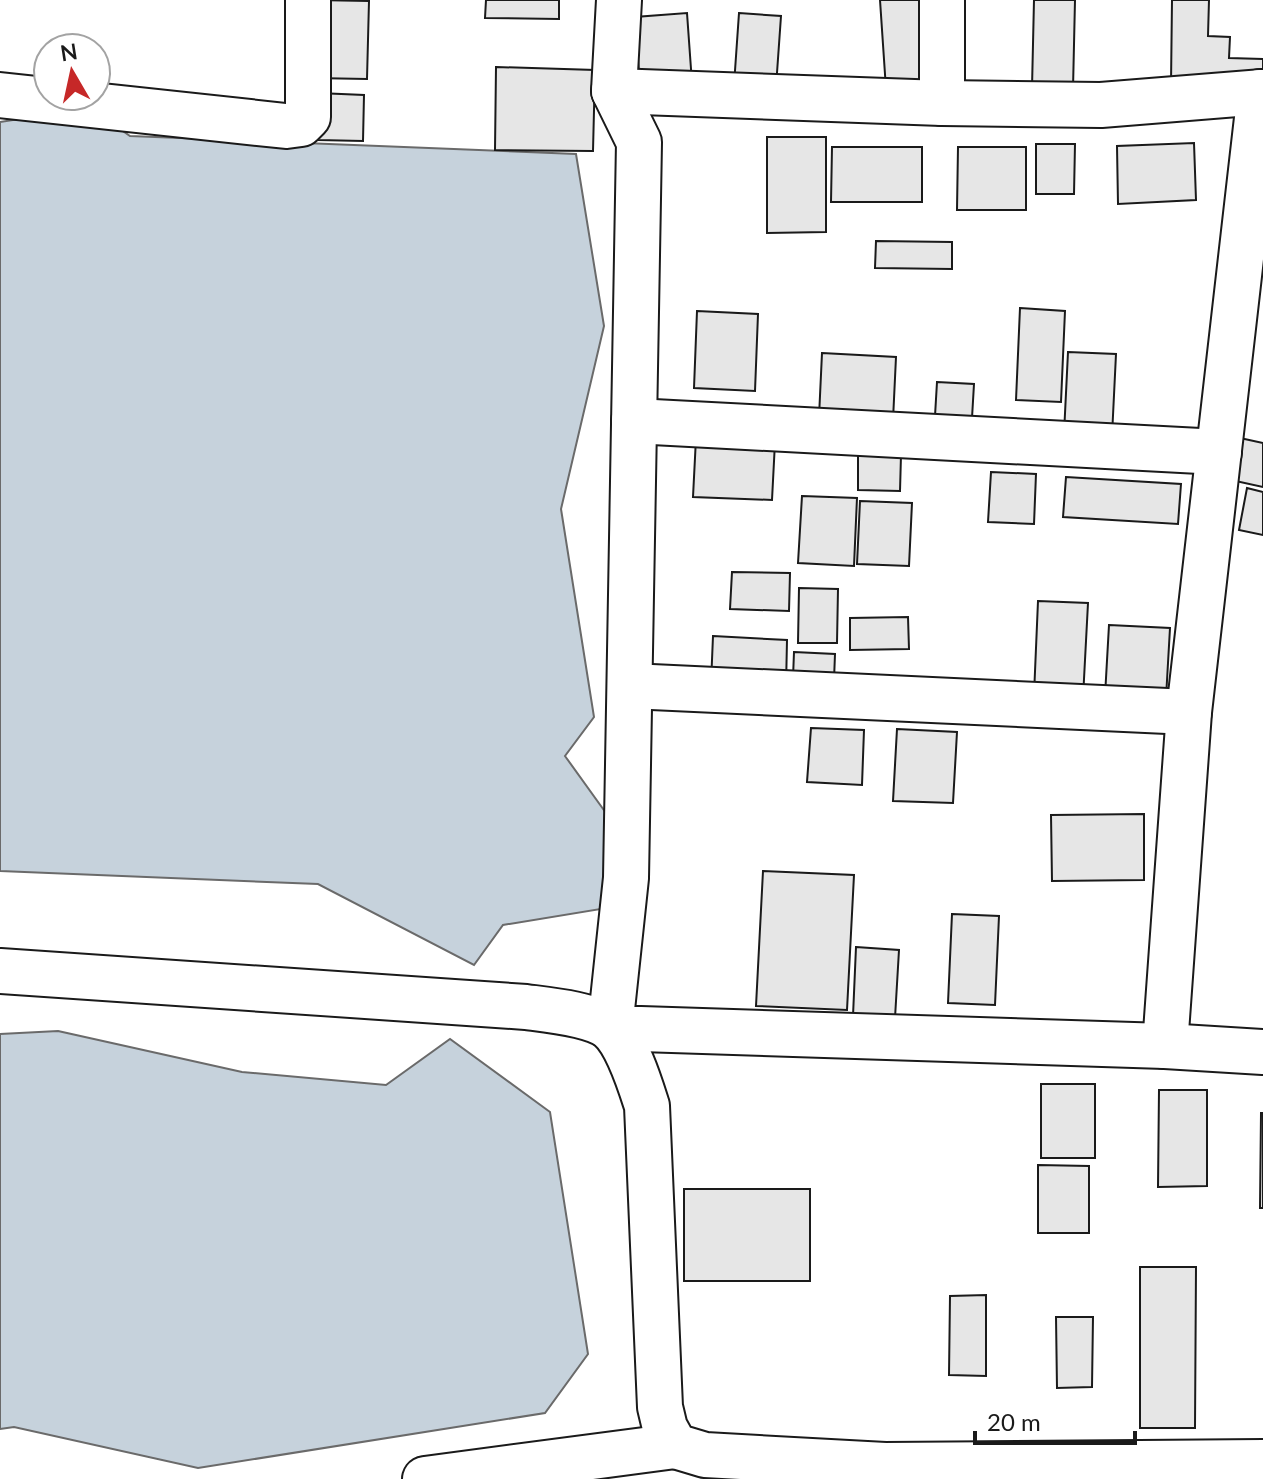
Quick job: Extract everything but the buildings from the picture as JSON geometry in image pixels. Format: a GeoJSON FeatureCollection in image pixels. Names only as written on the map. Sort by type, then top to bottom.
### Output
{"type":"FeatureCollection","features":[{"type":"Feature","properties":{"kind":"street"},"geometry":{"type":"LineString","coordinates":[[0,95],[286,126],[301,124],[308,117],[308,0]]}},
{"type":"Feature","properties":{"kind":"street"},"geometry":{"type":"LineString","coordinates":[[619,0],[614,91],[639,142],[626,878],[610,1028],[634,1064],[647,1106],[660,1407],[665,1428],[675,1446]]}},
{"type":"Feature","properties":{"kind":"street"},"geometry":{"type":"LineString","coordinates":[[942,0],[942,103]]}},
{"type":"Feature","properties":{"kind":"street"},"geometry":{"type":"LineString","coordinates":[[614,91],[942,103],[1101,105],[1261,92],[1189,712],[1165,1046]]}},
{"type":"Feature","properties":{"kind":"street"},"geometry":{"type":"LineString","coordinates":[[634,421],[1219,452]]}},
{"type":"Feature","properties":{"kind":"street"},"geometry":{"type":"LineString","coordinates":[[630,686],[1189,712]]}},
{"type":"Feature","properties":{"kind":"street"},"geometry":{"type":"LineString","coordinates":[[0,971],[526,1007],[576,1014],[610,1028],[1263,1052]]}},
{"type":"Feature","properties":{"kind":"street"},"geometry":{"type":"LineString","coordinates":[[425,1479],[675,1446],[705,1455],[885,1472],[1263,1462]]}},
{"type":"Feature","properties":{"kind":"shaded area"},"geometry":{"type":"Polygon","coordinates":[[[64,112],[96,112],[130,136],[576,154],[604,326],[561,509],[594,717],[565,756],[611,820],[607,908],[503,925],[474,965],[318,884],[0,871],[0,122],[64,112]]]}},
{"type":"Feature","properties":{"kind":"shaded area"},"geometry":{"type":"Polygon","coordinates":[[[58,1031],[242,1072],[386,1085],[450,1039],[550,1112],[588,1354],[545,1413],[198,1468],[14,1427],[0,1429],[0,1034],[58,1031]]]}}]}
